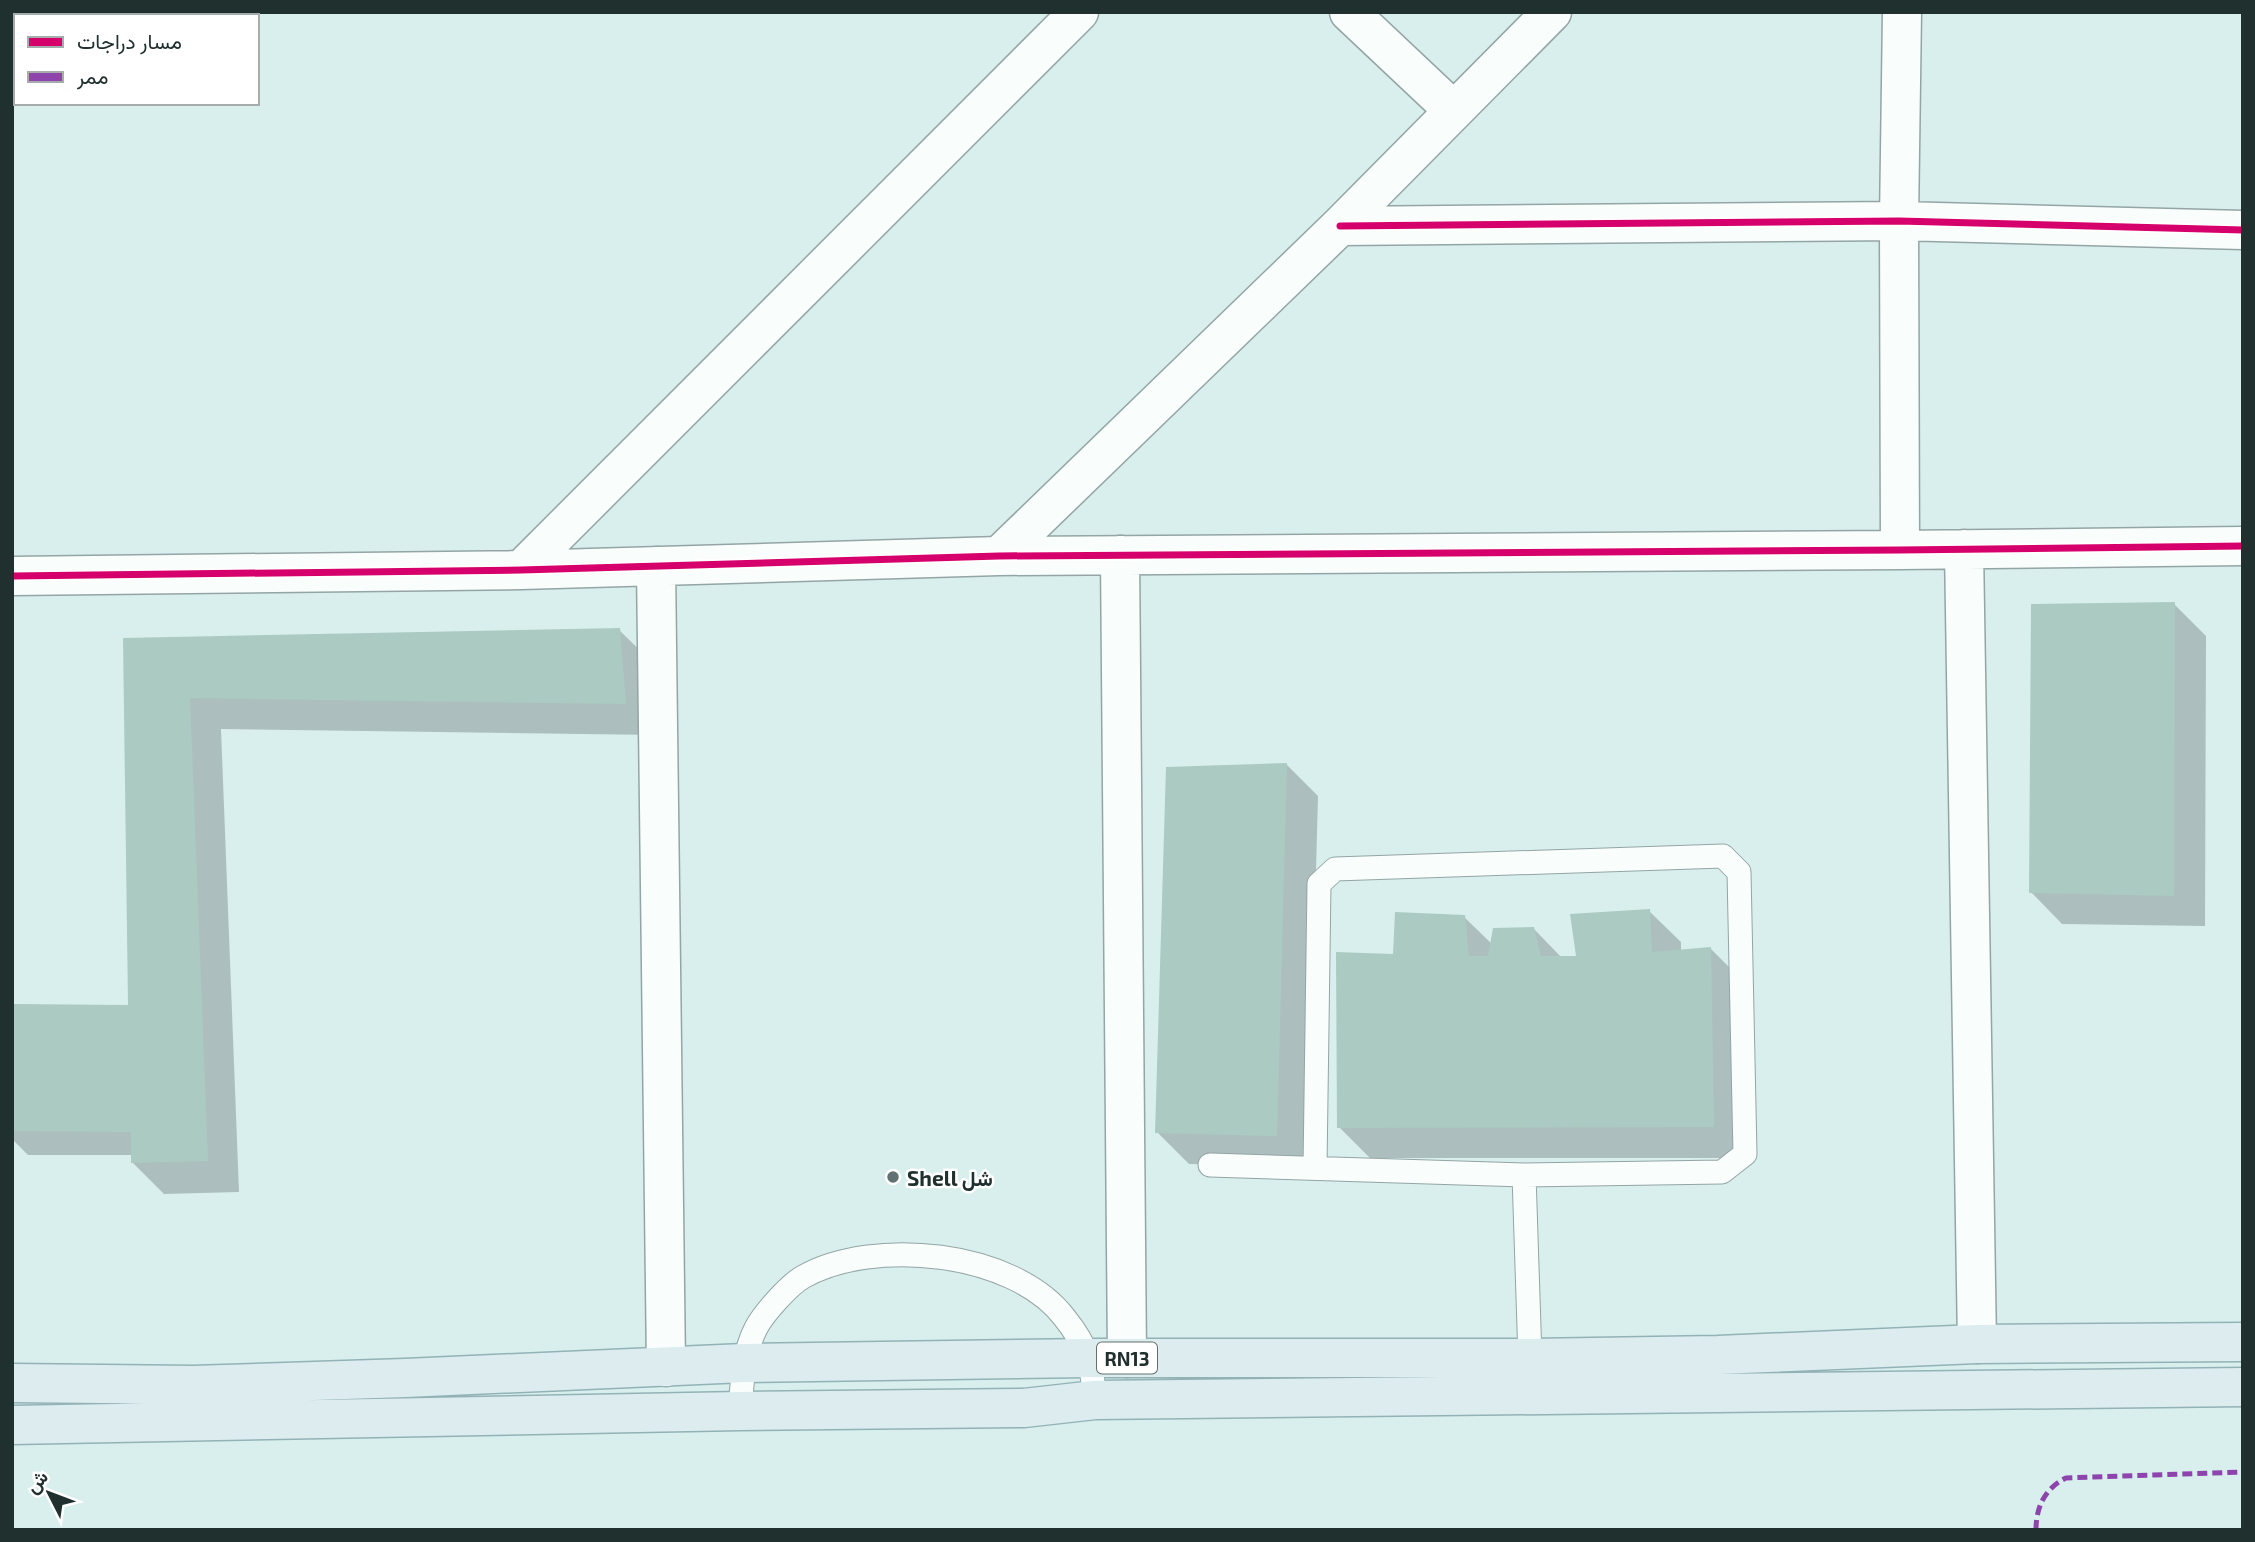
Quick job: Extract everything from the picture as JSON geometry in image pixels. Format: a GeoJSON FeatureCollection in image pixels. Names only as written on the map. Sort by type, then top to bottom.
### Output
{"type":"FeatureCollection","features":[{"type":"Feature","properties":{"kind":"main road","name":"RN13"},"geometry":{"type":"LineString","coordinates":[[12,1383],[192,1385],[744,1363],[1088,1358],[1530,1358],[1718,1355],[1977,1344],[2243,1342]]}},
{"type":"Feature","properties":{"kind":"main road","name":"RN13"},"geometry":{"type":"LineString","coordinates":[[12,1425],[1024,1408],[1095,1400],[2243,1387]]}},
{"type":"Feature","properties":{"kind":"street"},"geometry":{"type":"LineString","coordinates":[[521,570],[1079,12]]}},
{"type":"Feature","properties":{"kind":"street"},"geometry":{"type":"LineString","coordinates":[[1349,12],[1453,110]]}},
{"type":"Feature","properties":{"kind":"street"},"geometry":{"type":"LineString","coordinates":[[999,556],[1340,226],[1552,12]]}},
{"type":"Feature","properties":{"kind":"street"},"geometry":{"type":"LineString","coordinates":[[1899,550],[1902,12]]}},
{"type":"Feature","properties":{"kind":"street"},"geometry":{"type":"LineString","coordinates":[[1340,226],[1899,221],[2243,230]]}},
{"type":"Feature","properties":{"kind":"street"},"geometry":{"type":"LineString","coordinates":[[12,576],[521,570],[999,556],[2243,546]]}},
{"type":"Feature","properties":{"kind":"street"},"geometry":{"type":"LineString","coordinates":[[1964,549],[1977,1344]]}},
{"type":"Feature","properties":{"kind":"street"},"geometry":{"type":"LineString","coordinates":[[1119,555],[1127,1358]]}},
{"type":"Feature","properties":{"kind":"street"},"geometry":{"type":"LineString","coordinates":[[656,566],[666,1367]]}},
{"type":"Feature","properties":{"kind":"lane"},"geometry":{"type":"LineString","coordinates":[[1210,1165],[1524,1175],[1722,1172],[1745,1154],[1739,872],[1723,856],[1335,869],[1319,884],[1315,1168]]}},
{"type":"Feature","properties":{"kind":"lane"},"geometry":{"type":"LineString","coordinates":[[1524,1175],[1530,1358]]}},
{"type":"Feature","properties":{"kind":"lane"},"geometry":{"type":"LineString","coordinates":[[740,1411],[744,1363],[757,1327],[787,1290],[802,1278],[844,1262],[884,1255],[910,1254],[935,1256],[988,1268],[1018,1279],[1051,1303],[1064,1317],[1088,1358],[1095,1400]]}},
{"type":"Feature","properties":{"kind":"building"},"geometry":{"type":"Polygon","coordinates":[[[2175,602],[2174,896],[2029,893],[2031,604],[2175,602]]]}},
{"type":"Feature","properties":{"kind":"building"},"geometry":{"type":"Polygon","coordinates":[[[620,628],[626,704],[190,698],[208,1161],[131,1163],[131,1132],[12,1131],[12,1004],[128,1005],[123,638],[620,628]]]}},
{"type":"Feature","properties":{"kind":"building"},"geometry":{"type":"Polygon","coordinates":[[[1287,763],[1277,1136],[1155,1133],[1166,767],[1287,763]]]}},
{"type":"Feature","properties":{"kind":"building"},"geometry":{"type":"Polygon","coordinates":[[[1650,909],[1652,952],[1711,947],[1714,1127],[1337,1128],[1336,952],[1393,954],[1395,912],[1465,915],[1469,956],[1488,956],[1493,928],[1534,927],[1541,956],[1576,956],[1570,914],[1650,909]]]}},
{"type":"Feature","properties":{"kind":"marked path"},"geometry":{"type":"LineString","coordinates":[[2036,1530],[2043,1499],[2052,1487],[2066,1478],[2243,1472]]}},
{"type":"Feature","properties":{"kind":"cycle path"},"geometry":{"type":"LineString","coordinates":[[1340,226],[1899,221],[2243,230]]}},
{"type":"Feature","properties":{"kind":"cycle path"},"geometry":{"type":"LineString","coordinates":[[12,576],[521,570],[999,556],[2243,546]]}},
{"type":"Feature","properties":{"kind":"place","name":"Shell شل"},"geometry":{"type":"Point","coordinates":[893,1177]}}]}
